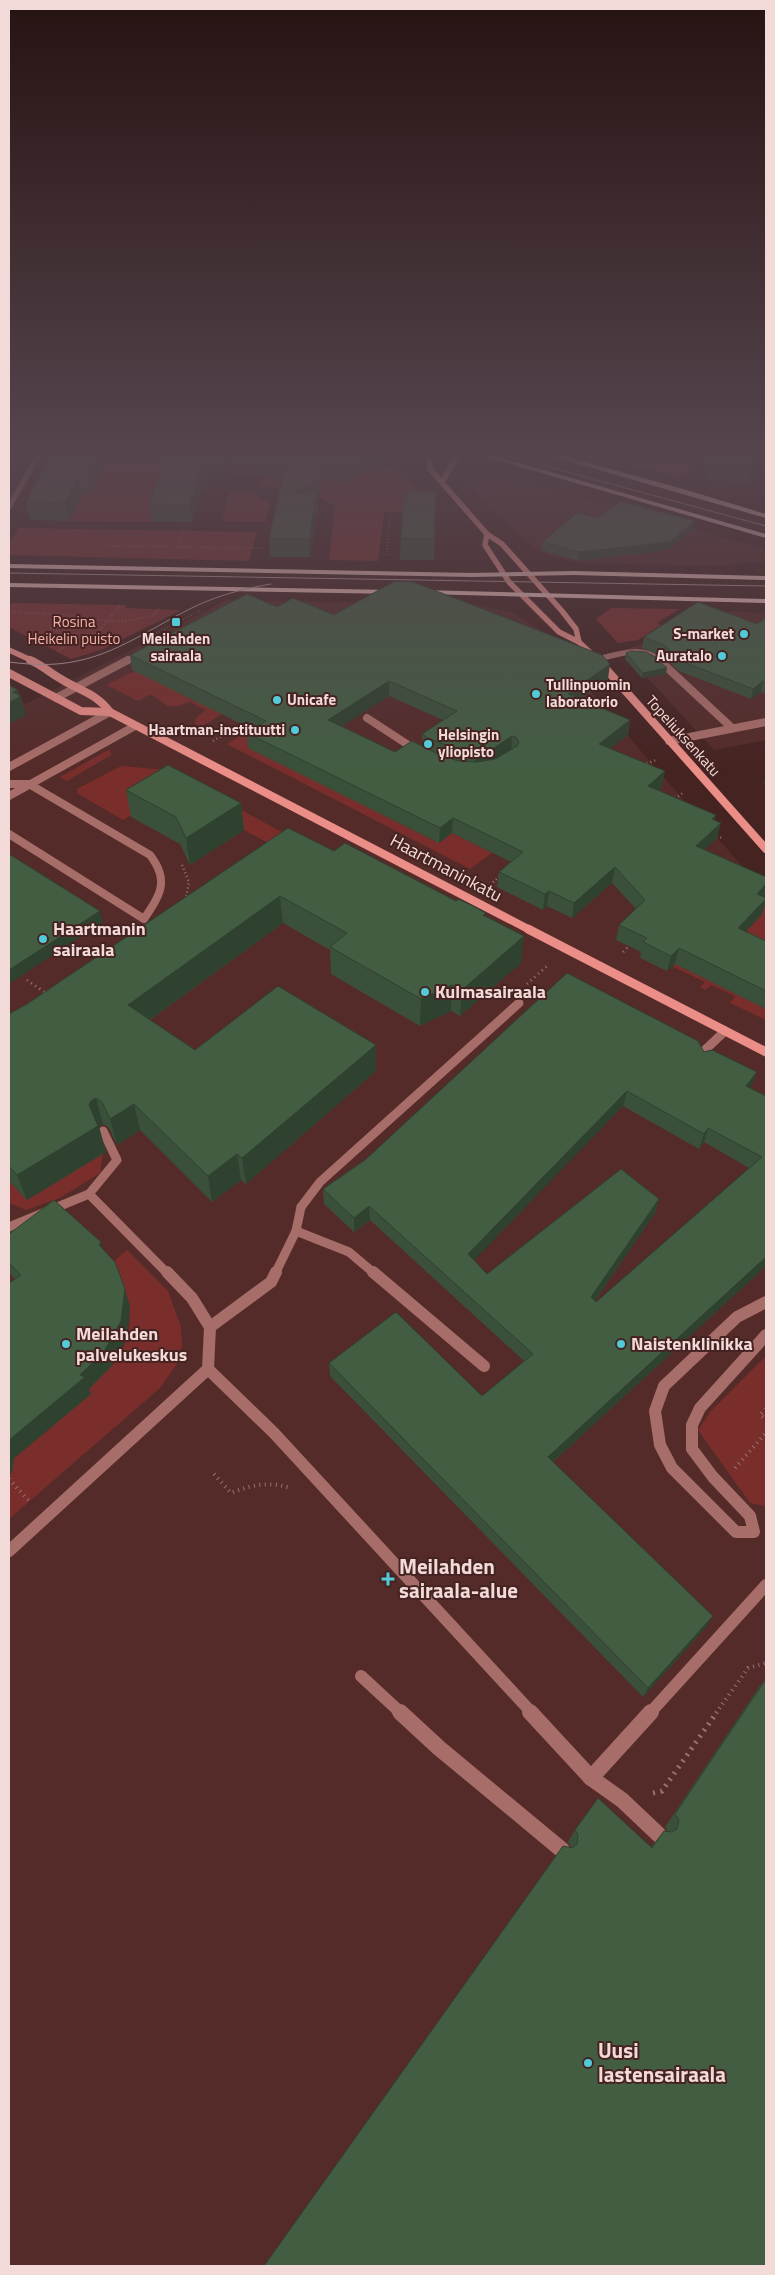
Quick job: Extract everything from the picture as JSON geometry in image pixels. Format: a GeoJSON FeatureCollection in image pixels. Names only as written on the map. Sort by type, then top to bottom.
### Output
{"type":"FeatureCollection","features":[{"type":"Feature","properties":{"kind":"main road","name":"Topeliuksenkatu"},"geometry":{"type":"LineString","coordinates":[[490,556],[503,575],[520,594],[559,632],[579,642],[597,660],[766,849]]}},
{"type":"Feature","properties":{"kind":"main road","name":"Topeliuksenkatu"},"geometry":{"type":"LineString","coordinates":[[513,556],[568,618],[576,629],[579,642]]}},
{"type":"Feature","properties":{"kind":"main road"},"geometry":{"type":"LineString","coordinates":[[9,566],[503,575],[660,574],[766,578]]}},
{"type":"Feature","properties":{"kind":"main road"},"geometry":{"type":"LineString","coordinates":[[9,585],[398,592]]}},
{"type":"Feature","properties":{"kind":"main road"},"geometry":{"type":"LineString","coordinates":[[418,592],[766,601]]}},
{"type":"Feature","properties":{"kind":"main road","name":"Haartmaninkatu"},"geometry":{"type":"LineString","coordinates":[[9,650],[43,666],[101,700],[110,712],[136,726],[766,1052]]}},
{"type":"Feature","properties":{"kind":"main road","name":"Haartmaninkatu"},"geometry":{"type":"LineString","coordinates":[[9,673],[81,711],[110,712]]}},
{"type":"Feature","properties":{"kind":"street"},"geometry":{"type":"LineString","coordinates":[[56,698],[149,649]]}},
{"type":"Feature","properties":{"kind":"street"},"geometry":{"type":"LineString","coordinates":[[597,660],[643,652],[654,655],[687,688],[732,728]]}},
{"type":"Feature","properties":{"kind":"street"},"geometry":{"type":"LineString","coordinates":[[9,767],[110,712]]}},
{"type":"Feature","properties":{"kind":"street"},"geometry":{"type":"LineString","coordinates":[[367,718],[421,754]]}},
{"type":"Feature","properties":{"kind":"street"},"geometry":{"type":"LineString","coordinates":[[669,740],[766,722]]}},
{"type":"Feature","properties":{"kind":"street"},"geometry":{"type":"LineString","coordinates":[[9,796],[136,726]]}},
{"type":"Feature","properties":{"kind":"street"},"geometry":{"type":"LineString","coordinates":[[9,784],[30,784],[150,855],[161,869],[161,895],[144,919],[9,834]]}},
{"type":"Feature","properties":{"kind":"street"},"geometry":{"type":"LineString","coordinates":[[210,1327],[271,1282],[296,1230],[301,1206],[320,1182],[519,1003]]}},
{"type":"Feature","properties":{"kind":"street"},"geometry":{"type":"LineString","coordinates":[[702,1061],[705,1050],[725,1031]]}},
{"type":"Feature","properties":{"kind":"street"},"geometry":{"type":"LineString","coordinates":[[9,1227],[89,1194],[117,1160],[103,1131]]}},
{"type":"Feature","properties":{"kind":"street"},"geometry":{"type":"LineString","coordinates":[[9,1550],[208,1368],[210,1327],[192,1298],[89,1194]]}},
{"type":"Feature","properties":{"kind":"street"},"geometry":{"type":"LineString","coordinates":[[296,1230],[349,1252],[484,1366]]}},
{"type":"Feature","properties":{"kind":"street"},"geometry":{"type":"LineString","coordinates":[[766,1302],[737,1317],[664,1386],[655,1411],[660,1445],[672,1468],[736,1532],[754,1532],[750,1516],[720,1485],[692,1448],[692,1425],[700,1408],[766,1335]]}},
{"type":"Feature","properties":{"kind":"street"},"geometry":{"type":"LineString","coordinates":[[208,1368],[274,1433],[591,1778],[622,1800],[659,1835]]}},
{"type":"Feature","properties":{"kind":"street"},"geometry":{"type":"LineString","coordinates":[[591,1778],[766,1585]]}},
{"type":"Feature","properties":{"kind":"street"},"geometry":{"type":"LineString","coordinates":[[361,1676],[439,1748],[562,1850]]}},
{"type":"Feature","properties":{"kind":"path"},"geometry":{"type":"LineString","coordinates":[[52,653],[78,639],[98,632],[118,610],[122,601]]}},
{"type":"Feature","properties":{"kind":"path"},"geometry":{"type":"LineString","coordinates":[[9,612],[57,614],[109,621],[148,618],[157,612],[162,601]]}},
{"type":"Feature","properties":{"kind":"path"},"geometry":{"type":"LineString","coordinates":[[57,614],[51,628],[78,639]]}},
{"type":"Feature","properties":{"kind":"path"},"geometry":{"type":"LineString","coordinates":[[210,742],[242,724]]}},
{"type":"Feature","properties":{"kind":"path"},"geometry":{"type":"LineString","coordinates":[[636,767],[656,760]]}},
{"type":"Feature","properties":{"kind":"path"},"geometry":{"type":"LineString","coordinates":[[672,802],[684,792]]}},
{"type":"Feature","properties":{"kind":"path"},"geometry":{"type":"LineString","coordinates":[[710,832],[724,839]]}},
{"type":"Feature","properties":{"kind":"path"},"geometry":{"type":"LineString","coordinates":[[489,886],[504,874]]}},
{"type":"Feature","properties":{"kind":"path"},"geometry":{"type":"LineString","coordinates":[[623,952],[629,946]]}},
{"type":"Feature","properties":{"kind":"path"},"geometry":{"type":"LineString","coordinates":[[539,973],[547,966]]}},
{"type":"Feature","properties":{"kind":"path"},"geometry":{"type":"LineString","coordinates":[[27,980],[53,999]]}},
{"type":"Feature","properties":{"kind":"path"},"geometry":{"type":"LineString","coordinates":[[766,1409],[760,1416],[766,1420]]}},
{"type":"Feature","properties":{"kind":"path"},"geometry":{"type":"LineString","coordinates":[[720,1485],[766,1433]]}},
{"type":"Feature","properties":{"kind":"path"},"geometry":{"type":"LineString","coordinates":[[214,1474],[231,1494],[247,1486],[267,1483],[294,1489]]}},
{"type":"Feature","properties":{"kind":"path"},"geometry":{"type":"LineString","coordinates":[[9,1479],[45,1518]]}},
{"type":"Feature","properties":{"kind":"path"},"geometry":{"type":"LineString","coordinates":[[662,1791],[748,1668],[766,1663]]}},
{"type":"Feature","properties":{"kind":"shaded area"},"geometry":{"type":"Polygon","coordinates":[[[554,556],[766,556],[766,561],[721,566],[577,563],[554,556]]]}},
{"type":"Feature","properties":{"kind":"shaded area","name":"Meilahden sairaala-alue"},"geometry":{"type":"Polygon","coordinates":[[[227,600],[480,605],[513,613],[539,629],[646,757],[766,893],[766,2266],[9,2266],[9,695],[26,704],[227,600]]]}},
{"type":"Feature","properties":{"kind":"shaded area"},"geometry":{"type":"Polygon","coordinates":[[[697,610],[766,613],[766,740],[714,750],[622,650],[640,645],[697,610]]]}},
{"type":"Feature","properties":{"kind":"green space"},"geometry":{"type":"Polygon","coordinates":[[[56,556],[250,556],[249,561],[56,556]]]}},
{"type":"Feature","properties":{"kind":"green space"},"geometry":{"type":"Polygon","coordinates":[[[329,556],[379,556],[378,561],[329,560],[329,556]]]}},
{"type":"Feature","properties":{"kind":"green space","name":"Rosina Heikelin puisto"},"geometry":{"type":"Polygon","coordinates":[[[12,603],[126,605],[126,608],[181,610],[101,650],[71,659],[42,644],[46,641],[35,636],[30,638],[9,627],[9,606],[12,603]]]}},
{"type":"Feature","properties":{"kind":"green space"},"geometry":{"type":"Polygon","coordinates":[[[611,608],[679,609],[657,623],[661,625],[638,640],[618,643],[596,619],[611,608]]]}},
{"type":"Feature","properties":{"kind":"green space"},"geometry":{"type":"Polygon","coordinates":[[[135,671],[222,714],[201,727],[195,724],[196,718],[206,710],[190,702],[178,706],[167,706],[151,694],[138,701],[106,685],[135,671]]]}},
{"type":"Feature","properties":{"kind":"green space"},"geometry":{"type":"Polygon","coordinates":[[[245,733],[260,741],[249,748],[439,843],[452,833],[492,853],[470,869],[227,744],[245,733]]]}},
{"type":"Feature","properties":{"kind":"green space"},"geometry":{"type":"Polygon","coordinates":[[[110,749],[111,755],[67,781],[60,777],[110,749]]]}},
{"type":"Feature","properties":{"kind":"green space"},"geometry":{"type":"Polygon","coordinates":[[[121,766],[167,770],[315,850],[300,860],[173,792],[123,820],[77,793],[77,789],[121,766]]]}},
{"type":"Feature","properties":{"kind":"green space"},"geometry":{"type":"Polygon","coordinates":[[[766,895],[766,959],[734,944],[762,914],[752,909],[766,895]]]}},
{"type":"Feature","properties":{"kind":"green space"},"geometry":{"type":"Polygon","coordinates":[[[675,964],[766,1009],[766,1020],[730,1003],[735,996],[711,985],[705,990],[700,987],[705,982],[672,966],[675,964]]]}},
{"type":"Feature","properties":{"kind":"green space"},"geometry":{"type":"Polygon","coordinates":[[[103,1153],[100,1173],[60,1198],[26,1210],[9,1203],[9,1181],[27,1200],[103,1153]]]}},
{"type":"Feature","properties":{"kind":"green space"},"geometry":{"type":"Polygon","coordinates":[[[127,1250],[168,1291],[181,1327],[182,1345],[178,1362],[160,1388],[9,1519],[11,1461],[91,1394],[86,1391],[111,1367],[125,1342],[130,1316],[128,1303],[124,1290],[108,1266],[127,1250]]]}},
{"type":"Feature","properties":{"kind":"green space"},"geometry":{"type":"Polygon","coordinates":[[[766,1356],[766,1506],[750,1503],[698,1430],[711,1411],[766,1356]]]}},
{"type":"Feature","properties":{"kind":"building","name":"Helsingin yliopisto"},"geometry":{"type":"Polygon","coordinates":[[[395,581],[413,582],[602,655],[610,664],[568,694],[630,720],[599,744],[665,771],[648,786],[716,815],[712,819],[721,823],[696,846],[766,877],[766,884],[757,894],[766,899],[738,928],[766,941],[766,991],[679,948],[671,956],[643,942],[647,938],[619,925],[645,900],[615,867],[574,903],[549,891],[545,894],[499,872],[523,852],[453,818],[440,828],[247,733],[266,721],[130,655],[247,594],[277,607],[293,598],[334,615],[395,581]],[[389,681],[328,720],[395,752],[412,741],[440,755],[458,761],[477,762],[495,759],[517,746],[519,742],[516,737],[512,736],[494,748],[476,751],[460,750],[422,734],[457,711],[389,681]]]}},
{"type":"Feature","properties":{"kind":"building","name":"Auratalo"},"geometry":{"type":"Polygon","coordinates":[[[698,602],[757,624],[766,618],[766,682],[763,681],[753,689],[681,661],[664,645],[644,637],[698,602]]]}},
{"type":"Feature","properties":{"kind":"building"},"geometry":{"type":"Polygon","coordinates":[[[631,651],[646,652],[667,668],[643,673],[626,653],[631,651]]]}},
{"type":"Feature","properties":{"kind":"building"},"geometry":{"type":"Polygon","coordinates":[[[9,685],[18,690],[13,692],[21,696],[9,703],[9,685]]]}},
{"type":"Feature","properties":{"kind":"building"},"geometry":{"type":"Polygon","coordinates":[[[168,765],[241,803],[186,838],[176,817],[126,790],[168,765]]]}},
{"type":"Feature","properties":{"kind":"building","name":"Kulmasairaala"},"geometry":{"type":"Polygon","coordinates":[[[288,828],[334,851],[345,843],[456,901],[459,899],[486,913],[483,915],[524,936],[462,990],[452,985],[421,999],[330,947],[347,933],[280,896],[128,1005],[195,1050],[278,986],[376,1045],[242,1158],[237,1154],[208,1176],[134,1104],[110,1119],[102,1102],[96,1098],[89,1105],[98,1126],[17,1175],[9,1166],[9,1014],[27,1004],[288,828]]]}},
{"type":"Feature","properties":{"kind":"building","name":"Haartmanin sairaala"},"geometry":{"type":"Polygon","coordinates":[[[9,854],[100,911],[9,970],[9,854]]]}},
{"type":"Feature","properties":{"kind":"building","name":"Naistenklinikka"},"geometry":{"type":"Polygon","coordinates":[[[567,973],[698,1041],[704,1052],[712,1050],[757,1072],[746,1086],[766,1096],[766,1257],[548,1457],[713,1616],[648,1688],[329,1363],[396,1312],[482,1396],[533,1354],[369,1206],[354,1218],[323,1189],[365,1160],[567,973]],[[627,1091],[468,1254],[487,1274],[621,1169],[659,1199],[591,1297],[596,1302],[762,1157],[708,1128],[704,1134],[627,1091]]]}},
{"type":"Feature","properties":{"kind":"building","name":"Meilahden palvelukeskus"},"geometry":{"type":"Polygon","coordinates":[[[54,1200],[101,1242],[99,1245],[115,1262],[125,1289],[121,1321],[105,1350],[80,1375],[85,1377],[9,1440],[9,1283],[21,1275],[9,1263],[9,1234],[54,1200]]]}},
{"type":"Feature","properties":{"kind":"building","name":"Uusi lastensairaala"},"geometry":{"type":"Polygon","coordinates":[[[766,1679],[766,2266],[264,2266],[563,1846],[572,1848],[577,1844],[578,1835],[575,1830],[598,1798],[652,1848],[664,1831],[672,1832],[677,1829],[679,1820],[675,1814],[766,1679]]]}},
{"type":"Feature","properties":{"kind":"tram line"},"geometry":{"type":"LineString","coordinates":[[9,573],[766,586]]}},
{"type":"Feature","properties":{"kind":"tram line"},"geometry":{"type":"LineString","coordinates":[[9,662],[52,664],[68,663],[94,657],[110,651],[205,602],[238,591],[271,584]]}},
{"type":"Feature","properties":{"kind":"place","name":"Meilahden sairaala"},"geometry":{"type":"Point","coordinates":[176,622]}},
{"type":"Feature","properties":{"kind":"place","name":"S-market"},"geometry":{"type":"Point","coordinates":[744,634]}},
{"type":"Feature","properties":{"kind":"place","name":"Auratalo"},"geometry":{"type":"Point","coordinates":[722,656]}},
{"type":"Feature","properties":{"kind":"place","name":"Tullinpuomin laboratorio"},"geometry":{"type":"Point","coordinates":[536,694]}},
{"type":"Feature","properties":{"kind":"place","name":"Unicafe"},"geometry":{"type":"Point","coordinates":[277,700]}},
{"type":"Feature","properties":{"kind":"place","name":"Haartman-instituutti"},"geometry":{"type":"Point","coordinates":[295,730]}},
{"type":"Feature","properties":{"kind":"place","name":"Helsingin yliopisto"},"geometry":{"type":"Point","coordinates":[428,744]}},
{"type":"Feature","properties":{"kind":"place","name":"Haartmanin sairaala"},"geometry":{"type":"Point","coordinates":[43,939]}},
{"type":"Feature","properties":{"kind":"place","name":"Kulmasairaala"},"geometry":{"type":"Point","coordinates":[425,992]}},
{"type":"Feature","properties":{"kind":"place","name":"Meilahden palvelukeskus"},"geometry":{"type":"Point","coordinates":[66,1344]}},
{"type":"Feature","properties":{"kind":"place","name":"Naistenklinikka"},"geometry":{"type":"Point","coordinates":[621,1344]}},
{"type":"Feature","properties":{"kind":"place","name":"Meilahden sairaala-alue"},"geometry":{"type":"Point","coordinates":[388,1579]}},
{"type":"Feature","properties":{"kind":"place","name":"Uusi lastensairaala"},"geometry":{"type":"Point","coordinates":[588,2063]}}]}
